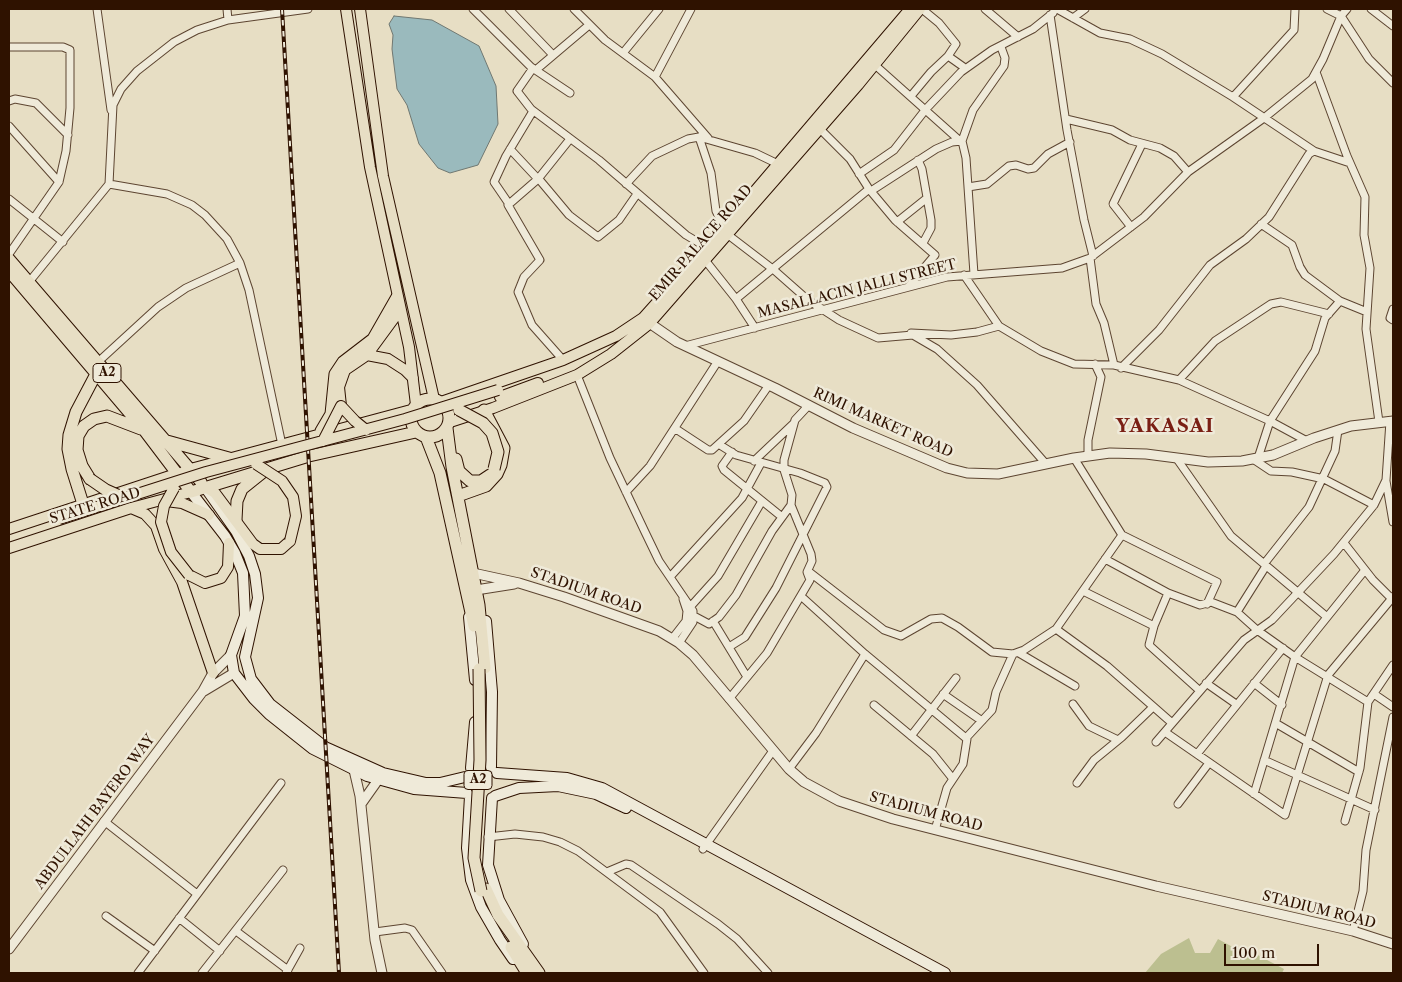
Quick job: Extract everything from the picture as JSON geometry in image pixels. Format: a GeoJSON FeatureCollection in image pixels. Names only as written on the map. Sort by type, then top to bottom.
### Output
{"type":"FeatureCollection","features":[{"type":"Feature","properties":{"kind":"highway","name":"A2"},"geometry":{"type":"LineString","coordinates":[[9,259],[192,469],[205,487]]}},
{"type":"Feature","properties":{"kind":"highway","name":"A2"},"geometry":{"type":"LineString","coordinates":[[9,271],[144,430],[191,492]]}},
{"type":"Feature","properties":{"kind":"highway"},"geometry":{"type":"LineString","coordinates":[[320,438],[331,414],[335,374],[343,362],[373,339],[397,297]]}},
{"type":"Feature","properties":{"kind":"highway"},"geometry":{"type":"LineString","coordinates":[[83,504],[72,469],[68,449],[69,435],[76,412],[96,374]]}},
{"type":"Feature","properties":{"kind":"highway"},"geometry":{"type":"LineString","coordinates":[[178,473],[282,445],[320,438],[414,408],[424,400],[438,400]]}},
{"type":"Feature","properties":{"kind":"highway","name":"A2"},"geometry":{"type":"LineString","coordinates":[[438,400],[446,407],[458,496],[476,590],[475,607]]}},
{"type":"Feature","properties":{"kind":"highway","name":"A2"},"geometry":{"type":"LineString","coordinates":[[414,408],[412,425],[421,434],[440,473],[475,607],[482,669],[474,858],[490,913],[532,972]]}},
{"type":"Feature","properties":{"kind":"highway"},"geometry":{"type":"LineString","coordinates":[[191,492],[309,456],[421,434],[438,436],[448,429],[459,471],[465,478],[475,482],[481,481],[494,470],[498,452],[492,433],[478,419],[459,410]]}},
{"type":"Feature","properties":{"kind":"highway"},"geometry":{"type":"LineString","coordinates":[[458,496],[486,486],[497,474],[501,465],[504,448],[484,410]]}},
{"type":"Feature","properties":{"kind":"highway"},"geometry":{"type":"LineString","coordinates":[[128,503],[90,479],[82,466],[77,450],[78,436],[88,422],[100,416],[114,417],[144,430]]}},
{"type":"Feature","properties":{"kind":"highway"},"geometry":{"type":"LineString","coordinates":[[167,441],[231,458]]}},
{"type":"Feature","properties":{"kind":"highway"},"geometry":{"type":"LineString","coordinates":[[236,520],[237,501],[242,489],[269,468]]}},
{"type":"Feature","properties":{"kind":"main road"},"geometry":{"type":"LineString","coordinates":[[346,9],[370,166],[409,347],[414,379],[414,408]]}},
{"type":"Feature","properties":{"kind":"main road"},"geometry":{"type":"LineString","coordinates":[[360,9],[382,176],[438,400]]}},
{"type":"Feature","properties":{"kind":"main road","name":"EMIR PALACE ROAD"},"geometry":{"type":"LineString","coordinates":[[646,321],[706,247],[726,230],[875,65],[910,9]]}},
{"type":"Feature","properties":{"kind":"main road","name":"EMIR PALACE ROAD"},"geometry":{"type":"LineString","coordinates":[[438,400],[563,360],[620,339],[646,321],[705,260],[778,164],[901,26],[921,9]]}},
{"type":"Feature","properties":{"kind":"main road"},"geometry":{"type":"LineString","coordinates":[[366,430],[354,421],[341,406],[339,388],[341,378],[351,365],[367,355],[400,310]]}},
{"type":"Feature","properties":{"kind":"main road"},"geometry":{"type":"LineString","coordinates":[[9,541],[60,522],[256,464],[459,410],[620,339]]}},
{"type":"Feature","properties":{"kind":"main road","name":"EMIR PALACE ROAD"},"geometry":{"type":"LineString","coordinates":[[448,429],[484,410],[577,375],[611,354],[620,339]]}},
{"type":"Feature","properties":{"kind":"main road"},"geometry":{"type":"LineString","coordinates":[[367,355],[388,359],[405,370],[414,379]]}},
{"type":"Feature","properties":{"kind":"main road"},"geometry":{"type":"LineString","coordinates":[[9,534],[128,503],[206,472],[320,438],[366,430],[499,393]]}},
{"type":"Feature","properties":{"kind":"main road"},"geometry":{"type":"LineString","coordinates":[[320,438],[341,406]]}},
{"type":"Feature","properties":{"kind":"main road"},"geometry":{"type":"LineString","coordinates":[[205,487],[215,494],[253,544],[260,549],[280,549],[290,541],[296,516],[293,497],[282,481],[256,464]]}},
{"type":"Feature","properties":{"kind":"main road","name":"STATE ROAD"},"geometry":{"type":"LineString","coordinates":[[9,529],[178,473]]}},
{"type":"Feature","properties":{"kind":"main road"},"geometry":{"type":"LineString","coordinates":[[205,487],[236,531],[249,556],[255,574],[258,598],[245,658],[251,679],[270,704],[316,745],[372,769],[410,781],[440,783],[468,773],[481,765],[494,770],[551,776],[587,783],[618,796],[934,973]]}},
{"type":"Feature","properties":{"kind":"main road"},"geometry":{"type":"LineString","coordinates":[[174,488],[164,506],[161,522],[171,552],[189,574],[205,583],[221,578],[228,567],[229,543]]}},
{"type":"Feature","properties":{"kind":"main road"},"geometry":{"type":"LineString","coordinates":[[191,492],[229,543],[242,573],[246,600],[245,616],[232,655],[234,673],[241,684],[269,714],[354,770],[378,780],[420,790],[468,795],[480,801],[507,790],[536,787],[577,789],[616,802],[705,846],[945,973]]}},
{"type":"Feature","properties":{"kind":"main road","name":"STATE ROAD"},"geometry":{"type":"LineString","coordinates":[[9,548],[128,503],[155,502],[191,492]]}},
{"type":"Feature","properties":{"kind":"main road"},"geometry":{"type":"LineString","coordinates":[[155,502],[182,503],[209,515]]}},
{"type":"Feature","properties":{"kind":"main road"},"geometry":{"type":"LineString","coordinates":[[128,503],[144,514],[156,526],[164,550],[182,582],[213,673]]}},
{"type":"Feature","properties":{"kind":"main road","name":"A2"},"geometry":{"type":"LineString","coordinates":[[468,773],[475,688],[475,607],[484,612],[486,621],[492,692],[494,770]]}},
{"type":"Feature","properties":{"kind":"main road"},"geometry":{"type":"LineString","coordinates":[[493,797],[500,787],[494,770]]}},
{"type":"Feature","properties":{"kind":"main road"},"geometry":{"type":"LineString","coordinates":[[468,773],[464,788],[468,795]]}},
{"type":"Feature","properties":{"kind":"main road","name":"A2"},"geometry":{"type":"LineString","coordinates":[[468,795],[467,848],[471,880],[481,907],[500,940],[532,972]]}},
{"type":"Feature","properties":{"kind":"main road","name":"A2"},"geometry":{"type":"LineString","coordinates":[[493,797],[488,837],[488,865],[493,887],[532,972]]}},
{"type":"Feature","properties":{"kind":"street"},"geometry":{"type":"LineString","coordinates":[[97,9],[112,120]]}},
{"type":"Feature","properties":{"kind":"street"},"geometry":{"type":"LineString","coordinates":[[227,9],[228,20]]}},
{"type":"Feature","properties":{"kind":"street"},"geometry":{"type":"LineString","coordinates":[[29,282],[110,184],[114,106],[121,89],[136,71],[174,42],[197,30],[228,20],[308,9]]}},
{"type":"Feature","properties":{"kind":"street"},"geometry":{"type":"LineString","coordinates":[[472,9],[535,69],[570,93]]}},
{"type":"Feature","properties":{"kind":"street"},"geometry":{"type":"LineString","coordinates":[[509,9],[553,55]]}},
{"type":"Feature","properties":{"kind":"street"},"geometry":{"type":"LineString","coordinates":[[574,9],[589,25],[655,78],[708,138]]}},
{"type":"Feature","properties":{"kind":"street"},"geometry":{"type":"LineString","coordinates":[[623,53],[659,9]]}},
{"type":"Feature","properties":{"kind":"street"},"geometry":{"type":"LineString","coordinates":[[655,78],[691,9]]}},
{"type":"Feature","properties":{"kind":"street"},"geometry":{"type":"LineString","coordinates":[[911,96],[931,72],[948,56],[956,42],[939,23],[921,9]]}},
{"type":"Feature","properties":{"kind":"street"},"geometry":{"type":"LineString","coordinates":[[985,9],[1018,37]]}},
{"type":"Feature","properties":{"kind":"street"},"geometry":{"type":"LineString","coordinates":[[859,174],[894,150],[926,109],[965,68],[992,50],[1018,37],[1050,16],[1056,9],[1100,33],[1136,41],[1233,97],[1314,151],[1350,163]]}},
{"type":"Feature","properties":{"kind":"street"},"geometry":{"type":"LineString","coordinates":[[1073,18],[1085,9]]}},
{"type":"Feature","properties":{"kind":"street"},"geometry":{"type":"LineString","coordinates":[[1233,97],[1294,30],[1295,9]]}},
{"type":"Feature","properties":{"kind":"street"},"geometry":{"type":"LineString","coordinates":[[1327,9],[1341,16],[1369,59],[1393,83]]}},
{"type":"Feature","properties":{"kind":"street","name":"MASALLACIN JALLI STREET"},"geometry":{"type":"LineString","coordinates":[[685,346],[964,275],[1062,268],[1092,257],[1170,192],[1188,172],[1264,118],[1305,85],[1316,72],[1341,16],[1347,9]]}},
{"type":"Feature","properties":{"kind":"street"},"geometry":{"type":"LineString","coordinates":[[1370,9],[1393,26]]}},
{"type":"Feature","properties":{"kind":"street"},"geometry":{"type":"LineString","coordinates":[[1050,16],[1070,142],[1092,257],[1096,304],[1118,366]]}},
{"type":"Feature","properties":{"kind":"street"},"geometry":{"type":"LineString","coordinates":[[589,25],[535,69],[517,91],[533,111],[626,184],[686,235],[706,247]]}},
{"type":"Feature","properties":{"kind":"street"},"geometry":{"type":"LineString","coordinates":[[9,46],[63,47],[70,50],[68,135],[59,182],[9,254]]}},
{"type":"Feature","properties":{"kind":"street"},"geometry":{"type":"LineString","coordinates":[[974,274],[968,187],[961,141],[973,110],[1004,66],[1005,58],[1001,47]]}},
{"type":"Feature","properties":{"kind":"street"},"geometry":{"type":"LineString","coordinates":[[948,56],[965,68]]}},
{"type":"Feature","properties":{"kind":"street"},"geometry":{"type":"LineString","coordinates":[[875,65],[961,141]]}},
{"type":"Feature","properties":{"kind":"street"},"geometry":{"type":"LineString","coordinates":[[1316,72],[1350,163],[1365,197],[1364,235],[1370,268],[1367,312],[1368,345],[1379,422]]}},
{"type":"Feature","properties":{"kind":"street"},"geometry":{"type":"LineString","coordinates":[[9,101],[15,99],[36,102],[68,135]]}},
{"type":"Feature","properties":{"kind":"street"},"geometry":{"type":"LineString","coordinates":[[533,111],[510,148],[494,182],[509,204],[540,260],[524,277],[518,292],[532,325],[563,360]]}},
{"type":"Feature","properties":{"kind":"street"},"geometry":{"type":"LineString","coordinates":[[1066,119],[1112,130],[1130,140],[1166,151],[1188,172]]}},
{"type":"Feature","properties":{"kind":"street"},"geometry":{"type":"LineString","coordinates":[[9,126],[59,182]]}},
{"type":"Feature","properties":{"kind":"street"},"geometry":{"type":"LineString","coordinates":[[819,128],[850,159],[870,190],[897,222],[923,243],[935,257],[907,288]]}},
{"type":"Feature","properties":{"kind":"street"},"geometry":{"type":"LineString","coordinates":[[626,184],[652,156],[688,139],[699,137],[708,138],[755,153],[778,164]]}},
{"type":"Feature","properties":{"kind":"street"},"geometry":{"type":"LineString","coordinates":[[699,137],[710,173],[716,211],[726,230],[824,311],[878,338],[886,339],[903,334],[951,335],[976,332],[999,326]]}},
{"type":"Feature","properties":{"kind":"street"},"geometry":{"type":"LineString","coordinates":[[509,204],[538,178],[570,139]]}},
{"type":"Feature","properties":{"kind":"street"},"geometry":{"type":"LineString","coordinates":[[736,299],[774,270],[791,252],[870,190],[946,144],[961,141]]}},
{"type":"Feature","properties":{"kind":"street"},"geometry":{"type":"LineString","coordinates":[[968,187],[987,184],[1009,166],[1016,165],[1028,169],[1034,168],[1048,154],[1070,142]]}},
{"type":"Feature","properties":{"kind":"street"},"geometry":{"type":"LineString","coordinates":[[1130,227],[1113,204],[1142,144]]}},
{"type":"Feature","properties":{"kind":"street"},"geometry":{"type":"LineString","coordinates":[[510,148],[569,215],[598,237],[619,220],[637,194]]}},
{"type":"Feature","properties":{"kind":"street"},"geometry":{"type":"LineString","coordinates":[[1118,366],[1159,330],[1210,265],[1269,217],[1304,159],[1314,151]]}},
{"type":"Feature","properties":{"kind":"street"},"geometry":{"type":"LineString","coordinates":[[918,160],[922,169],[931,228],[923,243]]}},
{"type":"Feature","properties":{"kind":"street"},"geometry":{"type":"LineString","coordinates":[[110,184],[167,194],[192,205],[205,215],[227,239],[240,263],[250,290],[282,445]]}},
{"type":"Feature","properties":{"kind":"street"},"geometry":{"type":"LineString","coordinates":[[897,222],[927,198]]}},
{"type":"Feature","properties":{"kind":"street"},"geometry":{"type":"LineString","coordinates":[[9,200],[63,242]]}},
{"type":"Feature","properties":{"kind":"street"},"geometry":{"type":"LineString","coordinates":[[1261,224],[1292,245],[1305,275],[1340,301],[1367,312]]}},
{"type":"Feature","properties":{"kind":"street"},"geometry":{"type":"LineString","coordinates":[[705,260],[736,299],[755,328]]}},
{"type":"Feature","properties":{"kind":"street"},"geometry":{"type":"LineString","coordinates":[[98,362],[158,307],[186,288],[240,263]]}},
{"type":"Feature","properties":{"kind":"street"},"geometry":{"type":"LineString","coordinates":[[964,275],[999,326],[1041,351],[1074,364],[1118,366],[1179,380],[1270,421],[1307,441]]}},
{"type":"Feature","properties":{"kind":"street"},"geometry":{"type":"LineString","coordinates":[[1340,301],[1328,314],[1315,352],[1270,421],[1255,459],[1261,466],[1271,470],[1292,472],[1324,479],[1374,505]]}},
{"type":"Feature","properties":{"kind":"street"},"geometry":{"type":"LineString","coordinates":[[1179,380],[1215,341],[1272,304],[1281,302],[1328,314]]}},
{"type":"Feature","properties":{"kind":"street"},"geometry":{"type":"LineString","coordinates":[[1393,309],[1390,318],[1393,320]]}},
{"type":"Feature","properties":{"kind":"street","name":"RIMI MARKET ROAD"},"geometry":{"type":"LineString","coordinates":[[646,321],[666,336],[685,346],[769,385],[853,428],[958,471],[998,474],[1088,455],[1135,453],[1224,463],[1255,459],[1338,430],[1392,421]]}},
{"type":"Feature","properties":{"kind":"street"},"geometry":{"type":"LineString","coordinates":[[903,334],[918,338],[936,348],[955,364],[977,385],[1046,464]]}},
{"type":"Feature","properties":{"kind":"street"},"geometry":{"type":"LineString","coordinates":[[626,492],[650,466],[676,429],[718,361]]}},
{"type":"Feature","properties":{"kind":"street"},"geometry":{"type":"LineString","coordinates":[[1088,455],[1088,440],[1101,377],[1095,364]]}},
{"type":"Feature","properties":{"kind":"street"},"geometry":{"type":"LineString","coordinates":[[577,375],[610,458],[626,492],[670,577],[691,606],[694,616],[693,622],[676,641]]}},
{"type":"Feature","properties":{"kind":"street"},"geometry":{"type":"LineString","coordinates":[[676,429],[708,450],[720,445],[744,421],[769,385]]}},
{"type":"Feature","properties":{"kind":"street"},"geometry":{"type":"LineString","coordinates":[[670,577],[731,512],[747,490],[758,462],[809,405]]}},
{"type":"Feature","properties":{"kind":"street"},"geometry":{"type":"LineString","coordinates":[[1392,421],[1386,480],[1393,522]]}},
{"type":"Feature","properties":{"kind":"street"},"geometry":{"type":"LineString","coordinates":[[729,699],[773,645],[810,580],[808,571],[812,558],[802,537],[791,505],[792,495],[784,470],[784,460],[793,423]]}},
{"type":"Feature","properties":{"kind":"street"},"geometry":{"type":"LineString","coordinates":[[1237,612],[1265,565],[1309,508],[1324,479],[1335,451],[1338,430]]}},
{"type":"Feature","properties":{"kind":"street"},"geometry":{"type":"LineString","coordinates":[[720,445],[758,462],[800,473],[825,483],[827,487],[776,588],[750,630],[740,642],[729,647]]}},
{"type":"Feature","properties":{"kind":"street"},"geometry":{"type":"LineString","coordinates":[[732,452],[722,468],[782,517]]}},
{"type":"Feature","properties":{"kind":"street"},"geometry":{"type":"LineString","coordinates":[[1074,458],[1122,535],[1217,582],[1207,604]]}},
{"type":"Feature","properties":{"kind":"street"},"geometry":{"type":"LineString","coordinates":[[1177,458],[1231,536],[1327,617]]}},
{"type":"Feature","properties":{"kind":"street"},"geometry":{"type":"LineString","coordinates":[[1156,742],[1247,636],[1267,624],[1344,543],[1374,505],[1386,480]]}},
{"type":"Feature","properties":{"kind":"street"},"geometry":{"type":"LineString","coordinates":[[691,606],[718,576],[762,501]]}},
{"type":"Feature","properties":{"kind":"street"},"geometry":{"type":"LineString","coordinates":[[694,616],[707,623],[713,622],[736,595],[772,531],[791,505]]}},
{"type":"Feature","properties":{"kind":"street"},"geometry":{"type":"LineString","coordinates":[[966,738],[993,708],[996,692],[1016,654],[1056,629],[1122,535]]}},
{"type":"Feature","properties":{"kind":"street"},"geometry":{"type":"LineString","coordinates":[[1164,732],[1285,815],[1328,675],[1392,598],[1365,570],[1344,543]]}},
{"type":"Feature","properties":{"kind":"street"},"geometry":{"type":"LineString","coordinates":[[1105,560],[1168,593],[1200,605],[1227,606],[1295,657],[1328,675],[1368,702]]}},
{"type":"Feature","properties":{"kind":"street"},"geometry":{"type":"LineString","coordinates":[[1254,794],[1295,657],[1365,570]]}},
{"type":"Feature","properties":{"kind":"street"},"geometry":{"type":"LineString","coordinates":[[808,571],[884,630],[902,636],[931,619],[942,618],[992,652],[1016,654],[1075,686]]}},
{"type":"Feature","properties":{"kind":"street","name":"STADIUM ROAD"},"geometry":{"type":"LineString","coordinates":[[473,573],[519,583],[564,596],[650,628],[676,641],[693,655],[772,752],[789,769],[804,782],[839,800],[864,810],[935,830],[1156,886],[1353,931],[1393,944]]}},
{"type":"Feature","properties":{"kind":"street","name":"STADIUM ROAD"},"geometry":{"type":"LineString","coordinates":[[476,590],[519,583]]}},
{"type":"Feature","properties":{"kind":"street"},"geometry":{"type":"LineString","coordinates":[[1083,591],[1154,626]]}},
{"type":"Feature","properties":{"kind":"street"},"geometry":{"type":"LineString","coordinates":[[1168,593],[1154,626],[1149,645],[1200,691]]}},
{"type":"Feature","properties":{"kind":"street"},"geometry":{"type":"LineString","coordinates":[[676,641],[686,621],[687,610],[682,594]]}},
{"type":"Feature","properties":{"kind":"street"},"geometry":{"type":"LineString","coordinates":[[802,597],[930,710],[966,738],[963,764],[947,788],[935,830]]}},
{"type":"Feature","properties":{"kind":"street"},"geometry":{"type":"LineString","coordinates":[[713,622],[747,677]]}},
{"type":"Feature","properties":{"kind":"street"},"geometry":{"type":"LineString","coordinates":[[1056,629],[1107,666],[1172,723]]}},
{"type":"Feature","properties":{"kind":"street"},"geometry":{"type":"LineString","coordinates":[[1197,754],[1283,648]]}},
{"type":"Feature","properties":{"kind":"street"},"geometry":{"type":"LineString","coordinates":[[789,769],[816,733],[865,654]]}},
{"type":"Feature","properties":{"kind":"street"},"geometry":{"type":"LineString","coordinates":[[204,691],[213,673],[232,655]]}},
{"type":"Feature","properties":{"kind":"street"},"geometry":{"type":"LineString","coordinates":[[1345,821],[1359,772],[1368,702],[1393,665]]}},
{"type":"Feature","properties":{"kind":"street"},"geometry":{"type":"LineString","coordinates":[[204,691],[234,673]]}},
{"type":"Feature","properties":{"kind":"street"},"geometry":{"type":"LineString","coordinates":[[912,736],[956,678]]}},
{"type":"Feature","properties":{"kind":"street"},"geometry":{"type":"LineString","coordinates":[[1254,682],[1282,705]]}},
{"type":"Feature","properties":{"kind":"street"},"geometry":{"type":"LineString","coordinates":[[1206,683],[1236,704]]}},
{"type":"Feature","properties":{"kind":"street","name":"ABDULLAHI BAYERO WAY"},"geometry":{"type":"LineString","coordinates":[[9,949],[204,691]]}},
{"type":"Feature","properties":{"kind":"street"},"geometry":{"type":"LineString","coordinates":[[943,694],[982,721]]}},
{"type":"Feature","properties":{"kind":"street"},"geometry":{"type":"LineString","coordinates":[[1374,694],[1393,707]]}},
{"type":"Feature","properties":{"kind":"street"},"geometry":{"type":"LineString","coordinates":[[1074,704],[1089,726],[1118,740]]}},
{"type":"Feature","properties":{"kind":"street"},"geometry":{"type":"LineString","coordinates":[[874,705],[933,754],[953,779]]}},
{"type":"Feature","properties":{"kind":"street"},"geometry":{"type":"LineString","coordinates":[[1077,783],[1094,760],[1153,707]]}},
{"type":"Feature","properties":{"kind":"street"},"geometry":{"type":"LineString","coordinates":[[1353,931],[1363,890],[1366,850],[1393,717]]}},
{"type":"Feature","properties":{"kind":"street"},"geometry":{"type":"LineString","coordinates":[[1276,724],[1359,772]]}},
{"type":"Feature","properties":{"kind":"street"},"geometry":{"type":"LineString","coordinates":[[705,846],[772,752]]}},
{"type":"Feature","properties":{"kind":"street"},"geometry":{"type":"LineString","coordinates":[[1264,760],[1375,810]]}},
{"type":"Feature","properties":{"kind":"street"},"geometry":{"type":"LineString","coordinates":[[1178,804],[1209,763]]}},
{"type":"Feature","properties":{"kind":"street"},"geometry":{"type":"LineString","coordinates":[[354,770],[361,804],[375,932],[382,973]]}},
{"type":"Feature","properties":{"kind":"street"},"geometry":{"type":"LineString","coordinates":[[361,804],[378,780]]}},
{"type":"Feature","properties":{"kind":"street"},"geometry":{"type":"LineString","coordinates":[[138,973],[282,783]]}},
{"type":"Feature","properties":{"kind":"street"},"geometry":{"type":"LineString","coordinates":[[104,821],[197,894]]}},
{"type":"Feature","properties":{"kind":"street"},"geometry":{"type":"LineString","coordinates":[[488,837],[515,834],[542,837],[560,842],[578,851],[660,912],[704,973]]}},
{"type":"Feature","properties":{"kind":"street"},"geometry":{"type":"LineString","coordinates":[[607,872],[626,864],[632,865],[737,939],[768,973]]}},
{"type":"Feature","properties":{"kind":"street"},"geometry":{"type":"LineString","coordinates":[[202,973],[284,870]]}},
{"type":"Feature","properties":{"kind":"street"},"geometry":{"type":"LineString","coordinates":[[106,916],[155,951]]}},
{"type":"Feature","properties":{"kind":"street"},"geometry":{"type":"LineString","coordinates":[[179,918],[220,951]]}},
{"type":"Feature","properties":{"kind":"street"},"geometry":{"type":"LineString","coordinates":[[375,932],[405,928],[412,930],[442,973]]}},
{"type":"Feature","properties":{"kind":"street"},"geometry":{"type":"LineString","coordinates":[[236,931],[287,972],[300,948]]}},
{"type":"Feature","properties":{"kind":"green space"},"geometry":{"type":"Polygon","coordinates":[[[1189,938],[1195,953],[1210,953],[1218,939],[1249,956],[1252,952],[1284,969],[1282,973],[1145,973],[1161,954],[1189,938]]]}},
{"type":"Feature","properties":{"kind":"water"},"geometry":{"type":"Polygon","coordinates":[[[394,16],[432,20],[479,46],[496,86],[498,124],[478,165],[450,173],[438,168],[419,144],[407,105],[397,89],[392,49],[393,35],[389,24],[394,16]]]}},
{"type":"Feature","properties":{"kind":"railway"},"geometry":{"type":"LineString","coordinates":[[282,9],[339,973]]}},
{"type":"Feature","properties":{"kind":"district","name":"YAKASAI"},"geometry":{"type":"Point","coordinates":[1165,427]}}]}
